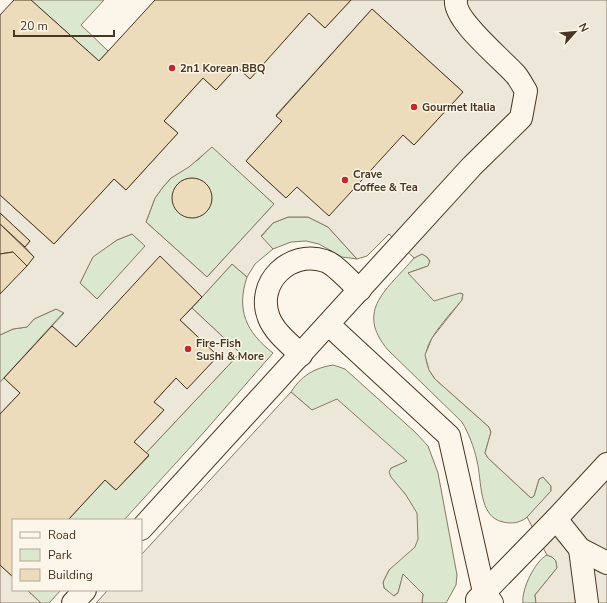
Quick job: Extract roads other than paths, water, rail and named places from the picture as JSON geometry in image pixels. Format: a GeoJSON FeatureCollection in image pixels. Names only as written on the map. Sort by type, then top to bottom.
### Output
{"type":"FeatureCollection","features":[{"type":"Feature","properties":{"kind":"lane"},"geometry":{"type":"LineString","coordinates":[[142,528],[329,325],[472,166],[521,118],[526,91],[517,76],[465,24],[455,4],[456,0]]}},
{"type":"Feature","properties":{"kind":"lane"},"geometry":{"type":"LineString","coordinates":[[301,355],[277,330],[269,318],[266,304],[268,289],[274,276],[284,266],[298,259],[312,258],[327,261],[360,290]]}},
{"type":"Feature","properties":{"kind":"lane"},"geometry":{"type":"LineString","coordinates":[[329,325],[449,436],[483,600]]}},
{"type":"Feature","properties":{"kind":"lane"},"geometry":{"type":"LineString","coordinates":[[483,600],[607,464]]}},
{"type":"Feature","properties":{"kind":"lane"},"geometry":{"type":"LineString","coordinates":[[556,519],[580,549],[607,563]]}},
{"type":"Feature","properties":{"kind":"lane"},"geometry":{"type":"LineString","coordinates":[[580,549],[587,603]]}},
{"type":"Feature","properties":{"kind":"lane"},"geometry":{"type":"LineString","coordinates":[[73,603],[84,591]]}},
{"type":"Feature","properties":{"kind":"place","name":"2n1 Korean BBQ"},"geometry":{"type":"Point","coordinates":[172,68]}},
{"type":"Feature","properties":{"kind":"place","name":"Gourmet Italia"},"geometry":{"type":"Point","coordinates":[414,107]}},
{"type":"Feature","properties":{"kind":"place","name":"Crave Coffee & Tea"},"geometry":{"type":"Point","coordinates":[345,180]}},
{"type":"Feature","properties":{"kind":"place","name":"Fire-Fish Sushi & More"},"geometry":{"type":"Point","coordinates":[188,349]}}]}
